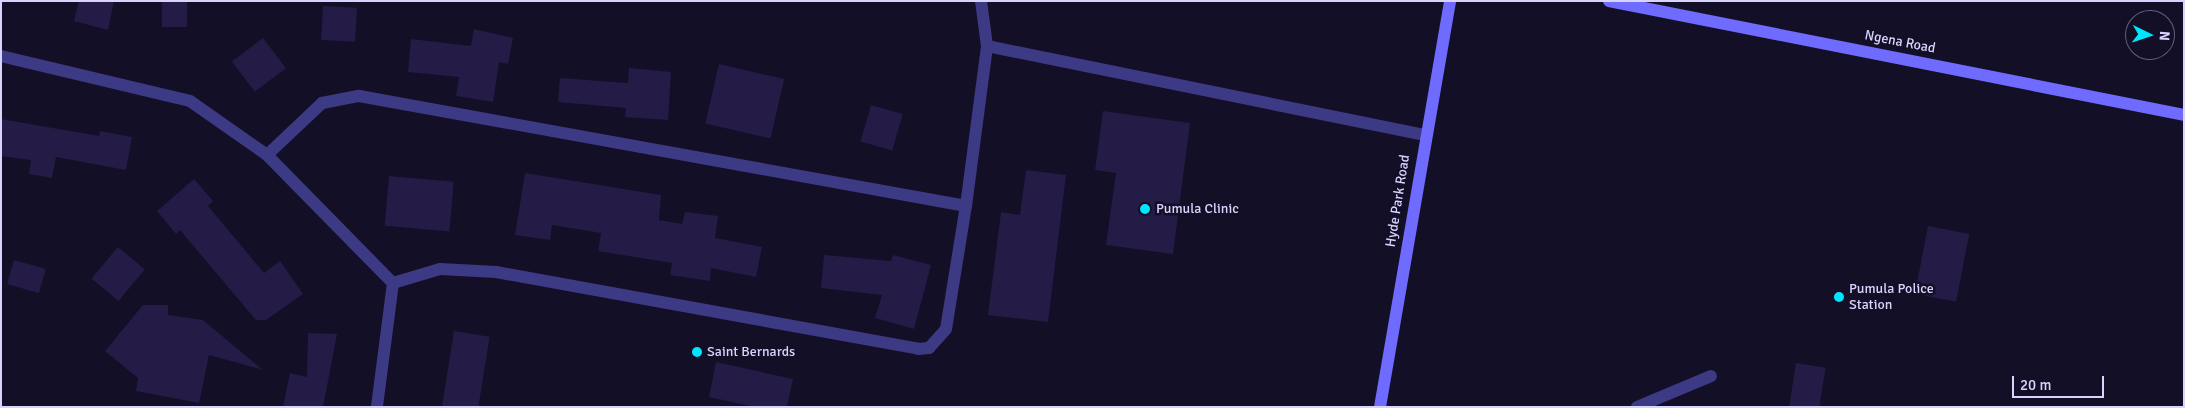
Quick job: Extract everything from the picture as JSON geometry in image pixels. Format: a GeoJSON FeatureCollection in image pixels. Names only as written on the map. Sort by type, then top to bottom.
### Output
{"type":"FeatureCollection","features":[{"type":"Feature","properties":{"kind":"street"},"geometry":{"type":"LineString","coordinates":[[393,283],[440,270],[496,272],[918,349],[929,348],[946,329],[966,206],[987,46],[981,1]]}},
{"type":"Feature","properties":{"kind":"street","name":"Hyde Park Road"},"geometry":{"type":"LineString","coordinates":[[1380,407],[1424,135],[1450,1]]}},
{"type":"Feature","properties":{"kind":"street","name":"Ngena Road"},"geometry":{"type":"LineString","coordinates":[[1609,1],[2184,115]]}},
{"type":"Feature","properties":{"kind":"street"},"geometry":{"type":"LineString","coordinates":[[987,46],[1424,135]]}},
{"type":"Feature","properties":{"kind":"street"},"geometry":{"type":"LineString","coordinates":[[1,56],[190,101],[267,155],[393,283]]}},
{"type":"Feature","properties":{"kind":"street"},"geometry":{"type":"LineString","coordinates":[[267,155],[322,103],[359,96],[966,206]]}},
{"type":"Feature","properties":{"kind":"street"},"geometry":{"type":"LineString","coordinates":[[376,407],[393,283]]}},
{"type":"Feature","properties":{"kind":"street"},"geometry":{"type":"LineString","coordinates":[[1637,407],[1710,376]]}},
{"type":"Feature","properties":{"kind":"building"},"geometry":{"type":"Polygon","coordinates":[[[79,1],[114,1],[108,30],[74,21],[79,1]]]}},
{"type":"Feature","properties":{"kind":"building"},"geometry":{"type":"Polygon","coordinates":[[[162,1],[187,1],[187,27],[162,27],[162,1]]]}},
{"type":"Feature","properties":{"kind":"building"},"geometry":{"type":"Polygon","coordinates":[[[323,6],[357,8],[355,42],[321,40],[323,6]]]}},
{"type":"Feature","properties":{"kind":"building"},"geometry":{"type":"Polygon","coordinates":[[[474,29],[513,38],[508,64],[499,62],[493,102],[456,96],[459,77],[408,72],[411,39],[471,46],[474,29]]]}},
{"type":"Feature","properties":{"kind":"building"},"geometry":{"type":"Polygon","coordinates":[[[263,38],[286,68],[255,92],[232,61],[263,38]]]}},
{"type":"Feature","properties":{"kind":"building"},"geometry":{"type":"Polygon","coordinates":[[[719,64],[784,79],[771,139],[705,123],[719,64]]]}},
{"type":"Feature","properties":{"kind":"building"},"geometry":{"type":"Polygon","coordinates":[[[629,68],[671,72],[668,120],[625,117],[626,108],[558,102],[560,78],[628,83],[629,68]]]}},
{"type":"Feature","properties":{"kind":"building"},"geometry":{"type":"Polygon","coordinates":[[[871,105],[903,114],[892,151],[861,142],[871,105]]]}},
{"type":"Feature","properties":{"kind":"building","name":"Pumula Clinic"},"geometry":{"type":"Polygon","coordinates":[[[1103,111],[1190,123],[1173,254],[1106,245],[1116,173],[1095,170],[1103,111]]]}},
{"type":"Feature","properties":{"kind":"building"},"geometry":{"type":"Polygon","coordinates":[[[1,119],[99,136],[100,131],[132,137],[126,170],[56,157],[52,178],[29,174],[31,160],[1,156],[1,119]]]}},
{"type":"Feature","properties":{"kind":"building"},"geometry":{"type":"Polygon","coordinates":[[[1026,170],[1066,175],[1048,322],[988,315],[1001,212],[1020,215],[1026,170]]]}},
{"type":"Feature","properties":{"kind":"building"},"geometry":{"type":"Polygon","coordinates":[[[525,173],[661,195],[659,220],[682,224],[685,212],[718,216],[715,238],[762,247],[756,277],[711,268],[710,281],[670,275],[672,263],[598,251],[601,233],[552,225],[550,240],[515,235],[525,173]]]}},
{"type":"Feature","properties":{"kind":"building"},"geometry":{"type":"Polygon","coordinates":[[[389,176],[454,182],[449,231],[385,226],[389,176]]]}},
{"type":"Feature","properties":{"kind":"building"},"geometry":{"type":"Polygon","coordinates":[[[194,179],[213,201],[208,206],[264,273],[280,261],[303,294],[266,320],[256,320],[180,230],[176,234],[157,211],[194,179]]]}},
{"type":"Feature","properties":{"kind":"building"},"geometry":{"type":"Polygon","coordinates":[[[1928,226],[1969,234],[1956,302],[1915,294],[1928,226]]]}},
{"type":"Feature","properties":{"kind":"building"},"geometry":{"type":"Polygon","coordinates":[[[118,247],[145,269],[118,301],[92,278],[118,247]]]}},
{"type":"Feature","properties":{"kind":"building"},"geometry":{"type":"Polygon","coordinates":[[[824,255],[891,261],[893,255],[931,265],[914,329],[875,318],[882,295],[821,288],[824,255]]]}},
{"type":"Feature","properties":{"kind":"building"},"geometry":{"type":"Polygon","coordinates":[[[14,260],[46,269],[39,293],[7,284],[14,260]]]}},
{"type":"Feature","properties":{"kind":"building"},"geometry":{"type":"Polygon","coordinates":[[[143,305],[168,305],[168,315],[203,320],[263,370],[209,355],[199,403],[136,391],[138,378],[105,351],[143,305]]]}},
{"type":"Feature","properties":{"kind":"building"},"geometry":{"type":"Polygon","coordinates":[[[454,331],[490,337],[478,407],[442,407],[454,331]]]}},
{"type":"Feature","properties":{"kind":"building"},"geometry":{"type":"Polygon","coordinates":[[[308,333],[337,334],[323,407],[283,407],[290,373],[307,377],[308,333]]]}},
{"type":"Feature","properties":{"kind":"building"},"geometry":{"type":"Polygon","coordinates":[[[716,362],[793,379],[787,407],[755,407],[709,397],[716,362]]]}},
{"type":"Feature","properties":{"kind":"building"},"geometry":{"type":"Polygon","coordinates":[[[1796,363],[1826,368],[1819,407],[1789,407],[1796,363]]]}},
{"type":"Feature","properties":{"kind":"place","name":"Pumula Clinic"},"geometry":{"type":"Point","coordinates":[1145,209]}},
{"type":"Feature","properties":{"kind":"place","name":"Pumula Police Station"},"geometry":{"type":"Point","coordinates":[1839,297]}},
{"type":"Feature","properties":{"kind":"place","name":"Saint Bernards"},"geometry":{"type":"Point","coordinates":[697,352]}}]}
